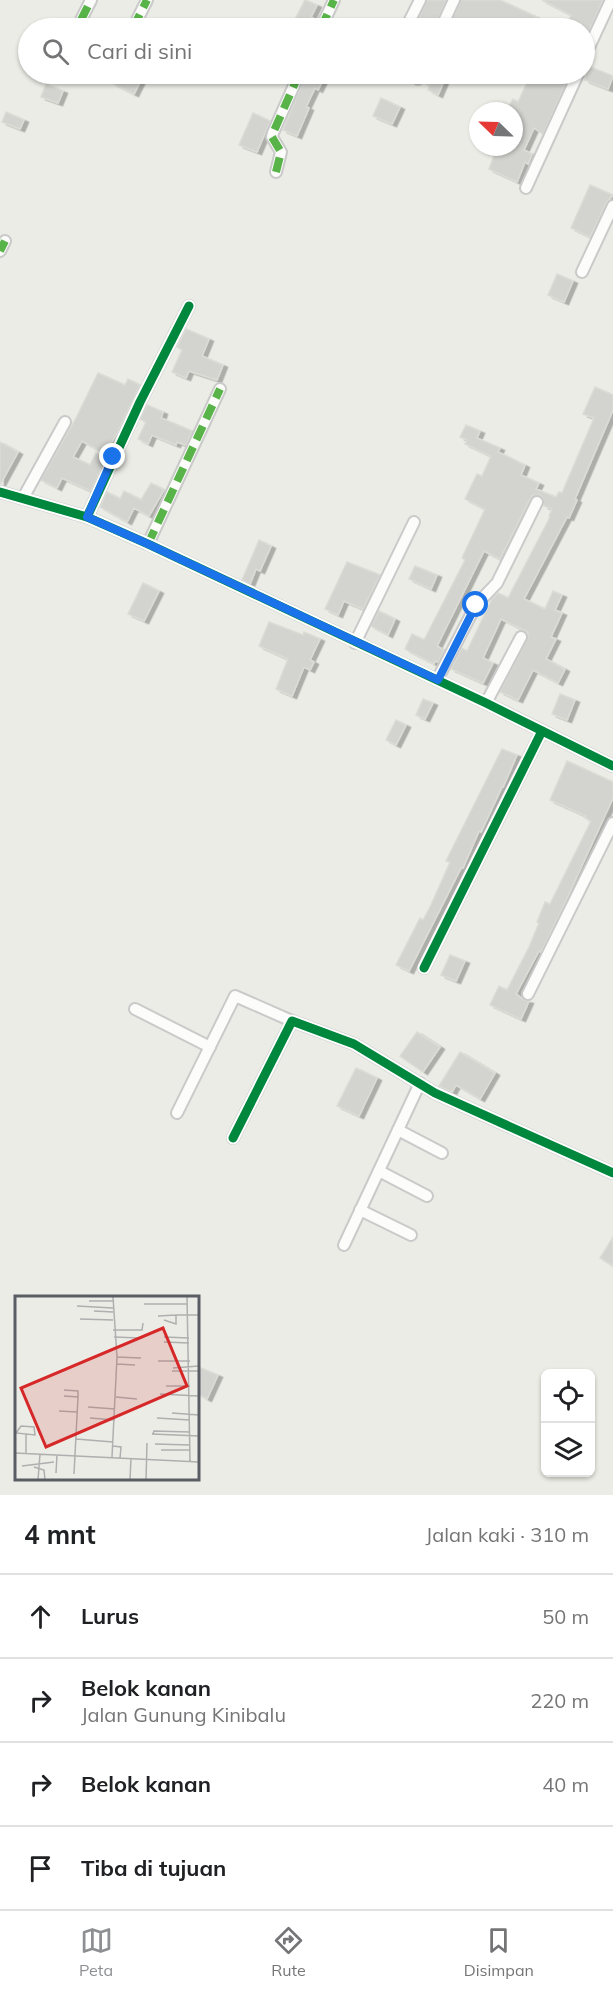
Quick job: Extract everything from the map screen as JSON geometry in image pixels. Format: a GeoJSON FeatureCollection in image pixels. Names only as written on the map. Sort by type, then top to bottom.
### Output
{"type":"FeatureCollection","features":[{"type":"Feature","properties":{"kind":"street"},"geometry":{"type":"LineString","coordinates":[[82,18],[91,0]]}},
{"type":"Feature","properties":{"kind":"street"},"geometry":{"type":"LineString","coordinates":[[138,18],[147,0]]}},
{"type":"Feature","properties":{"kind":"street"},"geometry":{"type":"LineString","coordinates":[[326,18],[334,0]]}},
{"type":"Feature","properties":{"kind":"street"},"geometry":{"type":"LineString","coordinates":[[411,18],[420,0]]}},
{"type":"Feature","properties":{"kind":"street"},"geometry":{"type":"LineString","coordinates":[[446,18],[454,0]]}},
{"type":"Feature","properties":{"kind":"street"},"geometry":{"type":"LineString","coordinates":[[595,36],[611,0]]}},
{"type":"Feature","properties":{"kind":"street"},"geometry":{"type":"LineString","coordinates":[[276,172],[281,152],[272,136],[295,84]]}},
{"type":"Feature","properties":{"kind":"street"},"geometry":{"type":"LineString","coordinates":[[526,188],[573,84]]}},
{"type":"Feature","properties":{"kind":"street"},"geometry":{"type":"LineString","coordinates":[[582,272],[613,206]]}},
{"type":"Feature","properties":{"kind":"street"},"geometry":{"type":"LineString","coordinates":[[87,517],[140,402],[189,306]]}},
{"type":"Feature","properties":{"kind":"street"},"geometry":{"type":"LineString","coordinates":[[148,544],[220,389]]}},
{"type":"Feature","properties":{"kind":"street"},"geometry":{"type":"LineString","coordinates":[[23,498],[65,422]]}},
{"type":"Feature","properties":{"kind":"street"},"geometry":{"type":"LineString","coordinates":[[0,492],[87,517],[148,544],[438,680],[613,766]]}},
{"type":"Feature","properties":{"kind":"street"},"geometry":{"type":"LineString","coordinates":[[438,680],[476,605],[497,583],[537,502]]}},
{"type":"Feature","properties":{"kind":"street"},"geometry":{"type":"LineString","coordinates":[[356,643],[414,522]]}},
{"type":"Feature","properties":{"kind":"street"},"geometry":{"type":"LineString","coordinates":[[486,703],[521,637]]}},
{"type":"Feature","properties":{"kind":"street"},"geometry":{"type":"LineString","coordinates":[[424,968],[542,731]]}},
{"type":"Feature","properties":{"kind":"street"},"geometry":{"type":"LineString","coordinates":[[528,994],[613,823]]}},
{"type":"Feature","properties":{"kind":"street"},"geometry":{"type":"LineString","coordinates":[[177,1113],[235,996],[292,1021],[354,1044],[475,1112],[613,1173]]}},
{"type":"Feature","properties":{"kind":"street"},"geometry":{"type":"LineString","coordinates":[[135,1009],[210,1047]]}},
{"type":"Feature","properties":{"kind":"street"},"geometry":{"type":"LineString","coordinates":[[233,1138],[292,1021]]}},
{"type":"Feature","properties":{"kind":"street"},"geometry":{"type":"LineString","coordinates":[[344,1245],[420,1083]]}},
{"type":"Feature","properties":{"kind":"street"},"geometry":{"type":"LineString","coordinates":[[398,1130],[442,1153]]}},
{"type":"Feature","properties":{"kind":"street"},"geometry":{"type":"LineString","coordinates":[[379,1171],[427,1196]]}},
{"type":"Feature","properties":{"kind":"street"},"geometry":{"type":"LineString","coordinates":[[360,1210],[411,1235]]}},
{"type":"Feature","properties":{"kind":"building"},"geometry":{"type":"Polygon","coordinates":[[[305,0],[317,5],[311,17],[313,18],[296,18],[305,0]]]}},
{"type":"Feature","properties":{"kind":"building"},"geometry":{"type":"Polygon","coordinates":[[[427,0],[446,0],[438,18],[419,18],[427,0]]]}},
{"type":"Feature","properties":{"kind":"building"},"geometry":{"type":"Polygon","coordinates":[[[461,0],[500,0],[537,17],[537,18],[453,18],[461,0]]]}},
{"type":"Feature","properties":{"kind":"building"},"geometry":{"type":"Polygon","coordinates":[[[542,0],[603,0],[595,18],[570,18],[571,15],[542,0]]]}},
{"type":"Feature","properties":{"kind":"building"},"geometry":{"type":"Polygon","coordinates":[[[595,69],[613,76],[608,89],[595,84],[595,69]]]}},
{"type":"Feature","properties":{"kind":"building"},"geometry":{"type":"Polygon","coordinates":[[[46,84],[63,91],[58,103],[41,97],[46,84]]]}},
{"type":"Feature","properties":{"kind":"building"},"geometry":{"type":"Polygon","coordinates":[[[114,84],[139,84],[134,94],[114,84]]]}},
{"type":"Feature","properties":{"kind":"building"},"geometry":{"type":"Polygon","coordinates":[[[302,84],[321,84],[318,90],[315,88],[306,107],[309,108],[297,136],[283,130],[302,84]]]}},
{"type":"Feature","properties":{"kind":"building"},"geometry":{"type":"Polygon","coordinates":[[[427,84],[443,84],[438,95],[428,90],[430,85],[427,84]]]}},
{"type":"Feature","properties":{"kind":"building"},"geometry":{"type":"Polygon","coordinates":[[[526,84],[566,84],[543,134],[534,128],[524,150],[532,154],[528,164],[525,162],[517,182],[489,169],[494,156],[523,156],[523,102],[518,102],[526,84]]]}},
{"type":"Feature","properties":{"kind":"building"},"geometry":{"type":"Polygon","coordinates":[[[381,98],[400,107],[392,124],[373,116],[381,98]]]}},
{"type":"Feature","properties":{"kind":"building"},"geometry":{"type":"Polygon","coordinates":[[[6,112],[24,120],[20,129],[2,122],[6,112]]]}},
{"type":"Feature","properties":{"kind":"building"},"geometry":{"type":"Polygon","coordinates":[[[253,113],[270,121],[257,152],[239,145],[253,113]]]}},
{"type":"Feature","properties":{"kind":"building"},"geometry":{"type":"Polygon","coordinates":[[[590,185],[613,195],[606,203],[590,237],[571,228],[590,185]]]}},
{"type":"Feature","properties":{"kind":"building"},"geometry":{"type":"Polygon","coordinates":[[[557,274],[573,281],[564,302],[548,295],[557,274]]]}},
{"type":"Feature","properties":{"kind":"building"},"geometry":{"type":"Polygon","coordinates":[[[186,329],[209,339],[202,356],[223,365],[217,380],[189,371],[186,378],[172,372],[182,350],[177,347],[186,329]]]}},
{"type":"Feature","properties":{"kind":"building"},"geometry":{"type":"Polygon","coordinates":[[[98,373],[125,385],[128,379],[140,385],[105,454],[82,441],[73,457],[90,465],[96,453],[106,458],[91,491],[62,478],[57,488],[41,480],[98,373]]]}},
{"type":"Feature","properties":{"kind":"building"},"geometry":{"type":"Polygon","coordinates":[[[595,387],[613,395],[613,410],[569,518],[567,517],[524,599],[545,609],[553,591],[562,595],[555,610],[562,613],[551,637],[556,639],[546,659],[565,669],[558,683],[533,670],[518,700],[500,692],[528,637],[528,632],[501,619],[483,658],[493,663],[483,683],[451,669],[462,648],[467,651],[492,599],[498,593],[508,598],[550,517],[552,509],[544,506],[540,495],[533,495],[530,499],[500,559],[484,551],[437,646],[444,650],[438,662],[435,661],[434,664],[405,649],[412,634],[424,640],[465,560],[462,558],[485,509],[465,499],[477,474],[482,476],[491,456],[465,444],[467,440],[460,437],[466,425],[480,431],[477,438],[500,448],[498,452],[525,465],[521,475],[539,483],[536,489],[556,497],[559,492],[562,493],[594,418],[583,414],[595,387]]]}},
{"type":"Feature","properties":{"kind":"building"},"geometry":{"type":"Polygon","coordinates":[[[147,405],[163,412],[161,418],[192,431],[186,445],[177,442],[176,445],[152,435],[148,444],[138,439],[146,422],[140,419],[147,405]]]}},
{"type":"Feature","properties":{"kind":"building"},"geometry":{"type":"Polygon","coordinates":[[[0,442],[18,452],[0,485],[0,442]]]}},
{"type":"Feature","properties":{"kind":"building"},"geometry":{"type":"Polygon","coordinates":[[[151,483],[164,490],[149,516],[134,508],[127,522],[100,507],[107,492],[120,499],[124,491],[141,500],[151,483]]]}},
{"type":"Feature","properties":{"kind":"building"},"geometry":{"type":"Polygon","coordinates":[[[259,540],[271,546],[260,571],[256,569],[250,584],[242,580],[259,540]]]}},
{"type":"Feature","properties":{"kind":"building"},"geometry":{"type":"Polygon","coordinates":[[[347,562],[380,575],[363,609],[344,601],[338,615],[325,609],[347,562]]]}},
{"type":"Feature","properties":{"kind":"building"},"geometry":{"type":"Polygon","coordinates":[[[415,566],[437,575],[431,589],[409,579],[415,566]]]}},
{"type":"Feature","properties":{"kind":"building"},"geometry":{"type":"Polygon","coordinates":[[[143,583],[159,591],[144,621],[128,614],[143,583]]]}},
{"type":"Feature","properties":{"kind":"building"},"geometry":{"type":"Polygon","coordinates":[[[379,611],[395,619],[388,635],[371,626],[379,611]]]}},
{"type":"Feature","properties":{"kind":"building"},"geometry":{"type":"Polygon","coordinates":[[[269,622],[320,639],[310,660],[314,662],[310,670],[304,667],[292,696],[276,689],[288,659],[259,646],[269,622]]]}},
{"type":"Feature","properties":{"kind":"building"},"geometry":{"type":"Polygon","coordinates":[[[560,694],[575,700],[567,720],[552,714],[560,694]]]}},
{"type":"Feature","properties":{"kind":"building"},"geometry":{"type":"Polygon","coordinates":[[[423,699],[433,703],[425,719],[416,715],[423,699]]]}},
{"type":"Feature","properties":{"kind":"building"},"geometry":{"type":"Polygon","coordinates":[[[396,720],[406,725],[396,745],[386,740],[396,720]]]}},
{"type":"Feature","properties":{"kind":"building"},"geometry":{"type":"Polygon","coordinates":[[[502,749],[517,755],[463,868],[409,971],[396,965],[420,918],[423,920],[430,907],[450,862],[446,861],[502,749]]]}},
{"type":"Feature","properties":{"kind":"building"},"geometry":{"type":"Polygon","coordinates":[[[567,761],[613,782],[613,798],[541,952],[539,951],[516,994],[529,1001],[521,1019],[490,1005],[499,986],[507,990],[529,947],[545,902],[550,904],[591,821],[585,818],[586,816],[550,800],[567,761]]]}},
{"type":"Feature","properties":{"kind":"building"},"geometry":{"type":"Polygon","coordinates":[[[450,955],[465,961],[456,981],[441,975],[450,955]]]}},
{"type":"Feature","properties":{"kind":"building"},"geometry":{"type":"Polygon","coordinates":[[[417,1032],[440,1047],[423,1072],[400,1056],[417,1032]]]}},
{"type":"Feature","properties":{"kind":"building"},"geometry":{"type":"Polygon","coordinates":[[[460,1052],[495,1073],[480,1099],[456,1085],[452,1092],[439,1086],[460,1052]]]}},
{"type":"Feature","properties":{"kind":"building"},"geometry":{"type":"Polygon","coordinates":[[[356,1068],[377,1078],[359,1116],[337,1106],[356,1068]]]}},
{"type":"Feature","properties":{"kind":"building"},"geometry":{"type":"Polygon","coordinates":[[[613,1237],[613,1266],[600,1258],[613,1237]]]}},
{"type":"Feature","properties":{"kind":"building"},"geometry":{"type":"Polygon","coordinates":[[[200,1368],[218,1375],[207,1399],[200,1395],[200,1368]]]}},
{"type":"Feature","properties":{"kind":"marked path"},"geometry":{"type":"LineString","coordinates":[[82,18],[91,0]]}},
{"type":"Feature","properties":{"kind":"marked path"},"geometry":{"type":"LineString","coordinates":[[138,18],[147,0]]}},
{"type":"Feature","properties":{"kind":"marked path"},"geometry":{"type":"LineString","coordinates":[[326,18],[334,0]]}},
{"type":"Feature","properties":{"kind":"marked path"},"geometry":{"type":"LineString","coordinates":[[276,172],[281,152],[272,137],[295,84]]}},
{"type":"Feature","properties":{"kind":"marked path"},"geometry":{"type":"LineString","coordinates":[[0,251],[5,241]]}},
{"type":"Feature","properties":{"kind":"marked path"},"geometry":{"type":"LineString","coordinates":[[148,544],[220,389]]}},
{"type":"Feature","properties":{"kind":"cycle path"},"geometry":{"type":"LineString","coordinates":[[87,517],[140,402],[189,306]]}},
{"type":"Feature","properties":{"kind":"cycle path"},"geometry":{"type":"LineString","coordinates":[[0,492],[87,517],[148,544],[486,703],[613,766]]}},
{"type":"Feature","properties":{"kind":"cycle path"},"geometry":{"type":"LineString","coordinates":[[424,968],[542,731]]}},
{"type":"Feature","properties":{"kind":"cycle path"},"geometry":{"type":"LineString","coordinates":[[233,1138],[292,1021],[354,1044],[435,1093],[613,1173]]}},
{"type":"Feature","properties":{"kind":"route"},"geometry":{"type":"LineString","coordinates":[[113,457],[87,517],[438,680],[476,605]]}}]}
